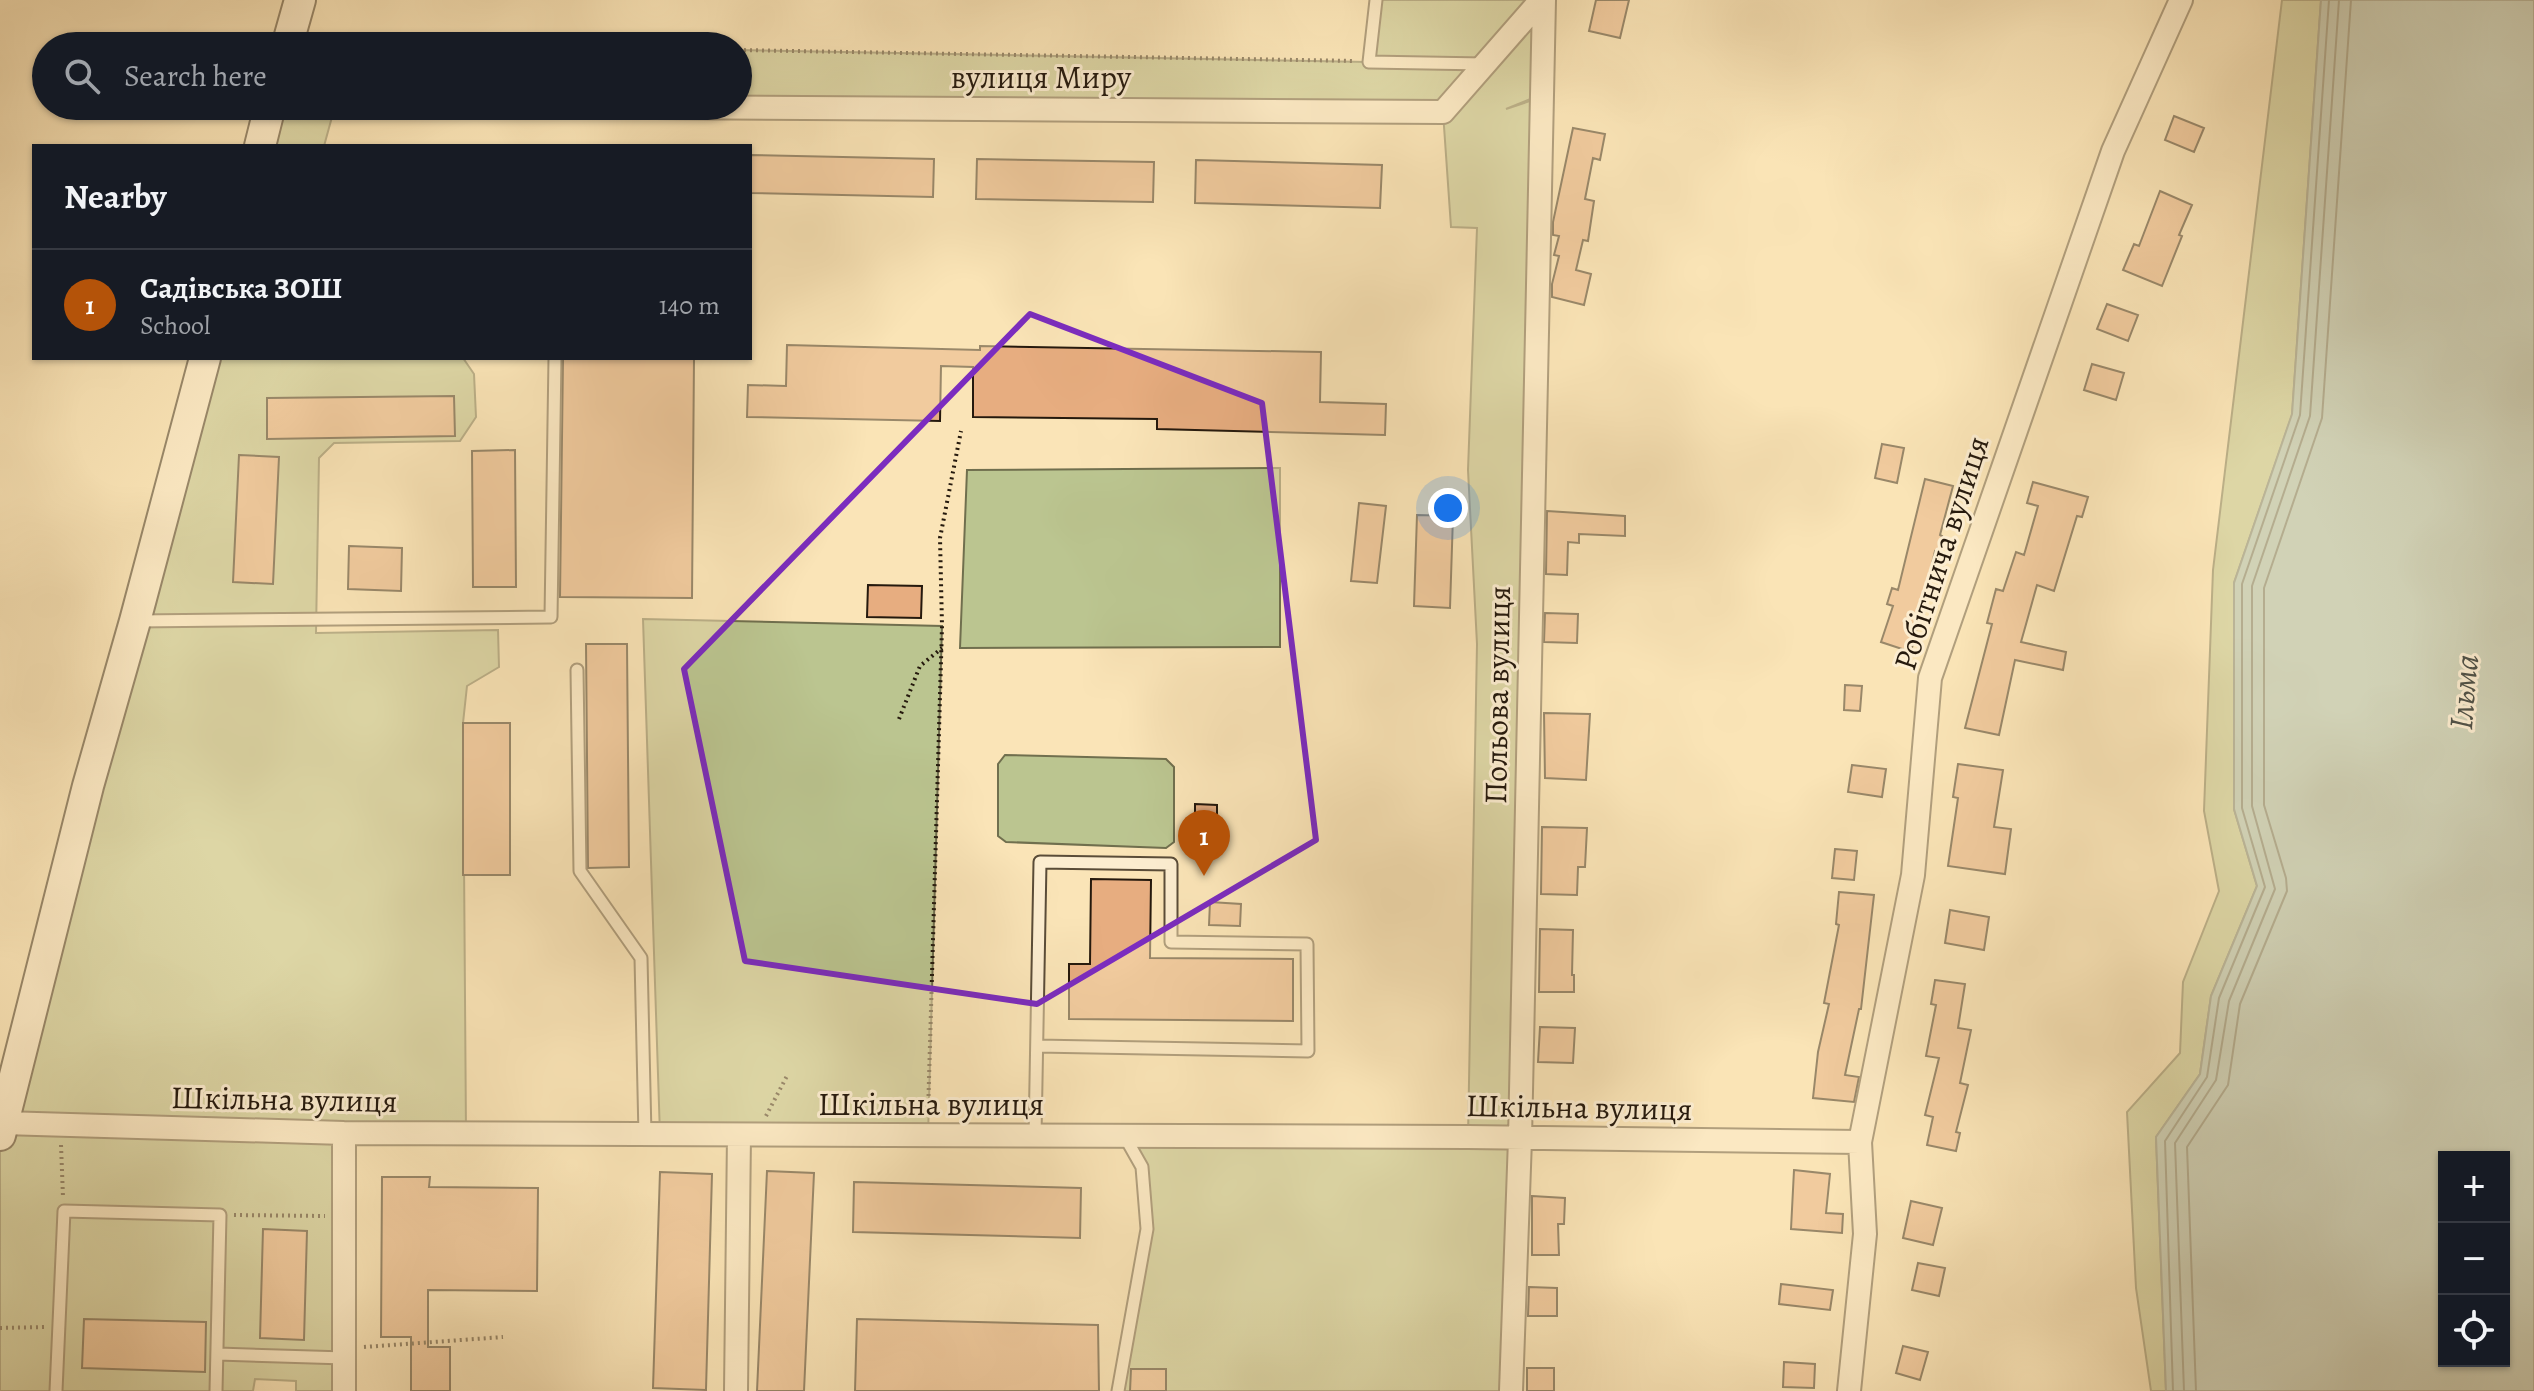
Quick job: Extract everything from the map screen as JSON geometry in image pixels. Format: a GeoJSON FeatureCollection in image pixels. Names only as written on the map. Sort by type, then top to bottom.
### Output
{"type":"FeatureCollection","features":[{"type":"Feature","properties":{"kind":"street"},"geometry":{"type":"LineString","coordinates":[[291,32],[300,0]]}},
{"type":"Feature","properties":{"kind":"street","name":"вулиця Миру"},"geometry":{"type":"LineString","coordinates":[[752,108],[1443,112],[1542,0]]}},
{"type":"Feature","properties":{"kind":"street","name":"Польова вулиця"},"geometry":{"type":"LineString","coordinates":[[1511,1391],[1520,1139],[1542,0]]}},
{"type":"Feature","properties":{"kind":"street","name":"Робітнича вулиця"},"geometry":{"type":"LineString","coordinates":[[1849,1391],[1865,1234],[1860,1142],[1913,875],[1930,678],[2113,151],[2181,0]]}},
{"type":"Feature","properties":{"kind":"street"},"geometry":{"type":"LineString","coordinates":[[260,144],[266,120]]}},
{"type":"Feature","properties":{"kind":"street"},"geometry":{"type":"LineString","coordinates":[[1,1129],[88,786],[204,360]]}},
{"type":"Feature","properties":{"kind":"street","name":"Шкільна вулиця"},"geometry":{"type":"LineString","coordinates":[[1,1129],[61,1126],[344,1133],[1860,1142]]}},
{"type":"Feature","properties":{"kind":"street"},"geometry":{"type":"LineString","coordinates":[[344,1133],[344,1391]]}},
{"type":"Feature","properties":{"kind":"street"},"geometry":{"type":"LineString","coordinates":[[736,1391],[747,1135]]}},
{"type":"Feature","properties":{"kind":"lane"},"geometry":{"type":"LineString","coordinates":[[1376,0],[1369,62],[1485,64]]}},
{"type":"Feature","properties":{"kind":"lane"},"geometry":{"type":"LineString","coordinates":[[135,621],[551,617],[555,360]]}},
{"type":"Feature","properties":{"kind":"lane"},"geometry":{"type":"LineString","coordinates":[[577,670],[580,871],[641,958],[645,1135]]}},
{"type":"Feature","properties":{"kind":"lane"},"geometry":{"type":"LineString","coordinates":[[1035,1137],[1040,862],[1171,864],[1171,942],[1307,944],[1308,1051],[1037,1046]]}},
{"type":"Feature","properties":{"kind":"lane"},"geometry":{"type":"LineString","coordinates":[[1118,1391],[1147,1229],[1142,1167],[1125,1137]]}},
{"type":"Feature","properties":{"kind":"lane"},"geometry":{"type":"LineString","coordinates":[[56,1391],[64,1211],[220,1215],[216,1391]]}},
{"type":"Feature","properties":{"kind":"lane"},"geometry":{"type":"LineString","coordinates":[[218,1354],[345,1358]]}},
{"type":"Feature","properties":{"kind":"path"},"geometry":{"type":"LineString","coordinates":[[752,50],[1369,62]]}},
{"type":"Feature","properties":{"kind":"path"},"geometry":{"type":"LineString","coordinates":[[928,1136],[942,648],[940,538],[961,431]]}},
{"type":"Feature","properties":{"kind":"path"},"geometry":{"type":"LineString","coordinates":[[899,719],[920,666],[942,648]]}},
{"type":"Feature","properties":{"kind":"path"},"geometry":{"type":"LineString","coordinates":[[747,1135],[788,1074]]}},
{"type":"Feature","properties":{"kind":"path"},"geometry":{"type":"LineString","coordinates":[[61,1126],[64,1211]]}},
{"type":"Feature","properties":{"kind":"path"},"geometry":{"type":"LineString","coordinates":[[220,1215],[344,1216]]}},
{"type":"Feature","properties":{"kind":"path"},"geometry":{"type":"LineString","coordinates":[[0,1328],[59,1327]]}},
{"type":"Feature","properties":{"kind":"path"},"geometry":{"type":"LineString","coordinates":[[345,1358],[365,1346],[503,1337]]}},
{"type":"Feature","properties":{"kind":"highlighted area"},"geometry":{"type":"Polygon","coordinates":[[[1030,314],[1262,403],[1316,840],[1037,1004],[745,961],[684,669],[1030,314]]]}},
{"type":"Feature","properties":{"kind":"green space"},"geometry":{"type":"Polygon","coordinates":[[[1376,0],[1544,0],[1538,96],[1506,109],[1542,97],[1509,1391],[1118,1391],[1147,1229],[1142,1167],[1125,1137],[1468,1137],[1477,644],[1468,470],[1477,228],[1451,227],[1443,112],[752,106],[752,50],[1368,62],[1376,0]]]}},
{"type":"Feature","properties":{"kind":"green space"},"geometry":{"type":"Polygon","coordinates":[[[2282,0],[2321,0],[2292,415],[2234,583],[2234,809],[2257,886],[2211,996],[2200,1074],[2156,1137],[2166,1391],[2151,1391],[2136,1288],[2127,1112],[2180,1053],[2183,982],[2219,891],[2204,811],[2213,570],[2282,0]]]}},
{"type":"Feature","properties":{"kind":"green space"},"geometry":{"type":"Polygon","coordinates":[[[266,120],[331,120],[325,144],[260,144],[266,120]]]}},
{"type":"Feature","properties":{"kind":"green space"},"geometry":{"type":"Polygon","coordinates":[[[204,360],[464,360],[474,374],[476,417],[460,441],[334,443],[319,458],[316,633],[498,630],[499,667],[467,686],[463,723],[466,1134],[344,1133],[344,1391],[296,1391],[296,1381],[255,1379],[253,1391],[0,1391],[0,1135],[204,360]]]}},
{"type":"Feature","properties":{"kind":"green space"},"geometry":{"type":"Polygon","coordinates":[[[1280,468],[1280,647],[960,648],[967,470],[1280,468]]]}},
{"type":"Feature","properties":{"kind":"green space"},"geometry":{"type":"Polygon","coordinates":[[[643,619],[942,626],[928,1136],[660,1135],[643,619]]]}},
{"type":"Feature","properties":{"kind":"green space"},"geometry":{"type":"Polygon","coordinates":[[[1005,755],[1166,759],[1174,767],[1174,842],[1166,848],[1006,842],[998,836],[998,764],[1005,755]]]}},
{"type":"Feature","properties":{"kind":"water","name":"Ільма"},"geometry":{"type":"Polygon","coordinates":[[[2321,0],[2534,0],[2534,1391],[2166,1391],[2156,1137],[2200,1074],[2211,996],[2257,886],[2234,809],[2234,583],[2292,414],[2321,0]]]}},
{"type":"Feature","properties":{"kind":"building"},"geometry":{"type":"Polygon","coordinates":[[[1596,0],[1629,0],[1620,38],[1589,31],[1596,0]]]}},
{"type":"Feature","properties":{"kind":"building"},"geometry":{"type":"Polygon","coordinates":[[[2174,116],[2204,128],[2194,152],[2165,140],[2174,116]]]}},
{"type":"Feature","properties":{"kind":"building"},"geometry":{"type":"Polygon","coordinates":[[[1573,128],[1605,134],[1600,160],[1593,158],[1585,199],[1594,201],[1588,241],[1583,240],[1576,270],[1591,274],[1584,305],[1552,297],[1559,256],[1554,255],[1559,236],[1553,235],[1553,222],[1573,128]]]}},
{"type":"Feature","properties":{"kind":"building"},"geometry":{"type":"Polygon","coordinates":[[[752,155],[934,159],[933,197],[752,193],[752,155]]]}},
{"type":"Feature","properties":{"kind":"building"},"geometry":{"type":"Polygon","coordinates":[[[977,159],[1154,162],[1153,202],[976,199],[977,159]]]}},
{"type":"Feature","properties":{"kind":"building"},"geometry":{"type":"Polygon","coordinates":[[[1196,160],[1382,165],[1380,208],[1195,203],[1196,160]]]}},
{"type":"Feature","properties":{"kind":"building"},"geometry":{"type":"Polygon","coordinates":[[[2160,191],[2192,205],[2162,286],[2123,270],[2134,244],[2139,246],[2160,191]]]}},
{"type":"Feature","properties":{"kind":"building"},"geometry":{"type":"Polygon","coordinates":[[[2107,304],[2138,315],[2128,341],[2097,329],[2107,304]]]}},
{"type":"Feature","properties":{"kind":"building"},"geometry":{"type":"Polygon","coordinates":[[[787,345],[980,350],[980,346],[1321,352],[1320,402],[1386,404],[1385,435],[1157,429],[1157,419],[973,417],[973,367],[941,366],[940,421],[747,417],[748,385],[786,386],[787,345]]]}},
{"type":"Feature","properties":{"kind":"building"},"geometry":{"type":"Polygon","coordinates":[[[563,360],[694,360],[692,598],[560,597],[563,360]]]}},
{"type":"Feature","properties":{"kind":"building"},"geometry":{"type":"Polygon","coordinates":[[[2092,364],[2124,373],[2116,400],[2084,390],[2092,364]]]}},
{"type":"Feature","properties":{"kind":"building"},"geometry":{"type":"Polygon","coordinates":[[[454,396],[455,436],[267,439],[267,398],[454,396]]]}},
{"type":"Feature","properties":{"kind":"building"},"geometry":{"type":"Polygon","coordinates":[[[1882,444],[1904,448],[1897,483],[1875,478],[1882,444]]]}},
{"type":"Feature","properties":{"kind":"building"},"geometry":{"type":"Polygon","coordinates":[[[515,450],[516,587],[473,587],[472,451],[515,450]]]}},
{"type":"Feature","properties":{"kind":"building"},"geometry":{"type":"Polygon","coordinates":[[[239,455],[279,457],[273,584],[233,582],[239,455]]]}},
{"type":"Feature","properties":{"kind":"building"},"geometry":{"type":"Polygon","coordinates":[[[1925,479],[1953,486],[1911,652],[1881,642],[1893,606],[1887,604],[1892,588],[1898,590],[1925,479]]]}},
{"type":"Feature","properties":{"kind":"building"},"geometry":{"type":"Polygon","coordinates":[[[2033,482],[2088,497],[2082,517],[2077,516],[2054,591],[2037,585],[2021,642],[2066,652],[2063,670],[2015,660],[1999,735],[1965,728],[1992,624],[1987,623],[1996,589],[2003,591],[2016,552],[2024,555],[2038,506],[2027,503],[2033,482]]]}},
{"type":"Feature","properties":{"kind":"building"},"geometry":{"type":"Polygon","coordinates":[[[1359,503],[1386,506],[1377,583],[1351,581],[1359,503]]]}},
{"type":"Feature","properties":{"kind":"building"},"geometry":{"type":"Polygon","coordinates":[[[1547,511],[1625,516],[1625,536],[1579,534],[1579,543],[1568,542],[1567,575],[1546,574],[1547,511]]]}},
{"type":"Feature","properties":{"kind":"building"},"geometry":{"type":"Polygon","coordinates":[[[1417,515],[1453,516],[1450,608],[1414,606],[1417,515]]]}},
{"type":"Feature","properties":{"kind":"building"},"geometry":{"type":"Polygon","coordinates":[[[349,546],[402,548],[401,591],[348,589],[349,546]]]}},
{"type":"Feature","properties":{"kind":"building"},"geometry":{"type":"Polygon","coordinates":[[[868,585],[922,586],[921,618],[867,617],[868,585]]]}},
{"type":"Feature","properties":{"kind":"building"},"geometry":{"type":"Polygon","coordinates":[[[1545,613],[1578,614],[1577,643],[1544,642],[1545,613]]]}},
{"type":"Feature","properties":{"kind":"building"},"geometry":{"type":"Polygon","coordinates":[[[586,644],[627,644],[629,867],[588,868],[586,644]]]}},
{"type":"Feature","properties":{"kind":"building"},"geometry":{"type":"Polygon","coordinates":[[[1845,685],[1862,686],[1860,711],[1844,710],[1845,685]]]}},
{"type":"Feature","properties":{"kind":"building"},"geometry":{"type":"Polygon","coordinates":[[[1544,713],[1590,714],[1586,780],[1545,778],[1544,713]]]}},
{"type":"Feature","properties":{"kind":"building"},"geometry":{"type":"Polygon","coordinates":[[[463,723],[510,723],[510,875],[463,875],[463,723]]]}},
{"type":"Feature","properties":{"kind":"building"},"geometry":{"type":"Polygon","coordinates":[[[1958,764],[2003,770],[1994,827],[2011,829],[2005,874],[1948,866],[1958,798],[1953,797],[1958,764]]]}},
{"type":"Feature","properties":{"kind":"building"},"geometry":{"type":"Polygon","coordinates":[[[1852,765],[1886,769],[1882,797],[1848,792],[1852,765]]]}},
{"type":"Feature","properties":{"kind":"building"},"geometry":{"type":"Polygon","coordinates":[[[1195,804],[1217,805],[1217,824],[1195,823],[1195,804]]]}},
{"type":"Feature","properties":{"kind":"building"},"geometry":{"type":"Polygon","coordinates":[[[1542,827],[1587,828],[1585,867],[1578,867],[1577,895],[1541,894],[1542,827]]]}},
{"type":"Feature","properties":{"kind":"building"},"geometry":{"type":"Polygon","coordinates":[[[1835,849],[1857,851],[1854,880],[1832,878],[1835,849]]]}},
{"type":"Feature","properties":{"kind":"building"},"geometry":{"type":"Polygon","coordinates":[[[1091,879],[1151,880],[1150,958],[1293,959],[1293,1021],[1069,1019],[1069,964],[1090,964],[1091,879]]]}},
{"type":"Feature","properties":{"kind":"building"},"geometry":{"type":"Polygon","coordinates":[[[1839,892],[1874,895],[1861,1009],[1845,1075],[1859,1077],[1854,1102],[1813,1098],[1818,1052],[1829,1004],[1824,1003],[1839,925],[1836,924],[1839,892]]]}},
{"type":"Feature","properties":{"kind":"building"},"geometry":{"type":"Polygon","coordinates":[[[1210,902],[1241,904],[1240,926],[1209,925],[1210,902]]]}},
{"type":"Feature","properties":{"kind":"building"},"geometry":{"type":"Polygon","coordinates":[[[1950,910],[1989,917],[1984,950],[1945,943],[1950,910]]]}},
{"type":"Feature","properties":{"kind":"building"},"geometry":{"type":"Polygon","coordinates":[[[1540,929],[1573,930],[1574,992],[1539,992],[1540,929]]]}},
{"type":"Feature","properties":{"kind":"building"},"geometry":{"type":"Polygon","coordinates":[[[1935,980],[1965,984],[1958,1028],[1971,1030],[1960,1083],[1968,1085],[1956,1132],[1960,1133],[1956,1151],[1927,1145],[1933,1117],[1925,1115],[1939,1058],[1926,1056],[1936,1005],[1931,1004],[1935,980]]]}},
{"type":"Feature","properties":{"kind":"building"},"geometry":{"type":"Polygon","coordinates":[[[1540,1027],[1575,1028],[1573,1063],[1538,1062],[1540,1027]]]}},
{"type":"Feature","properties":{"kind":"building"},"geometry":{"type":"Polygon","coordinates":[[[1794,1170],[1830,1174],[1826,1213],[1843,1214],[1842,1233],[1791,1229],[1794,1170]]]}},
{"type":"Feature","properties":{"kind":"building"},"geometry":{"type":"Polygon","coordinates":[[[767,1171],[814,1173],[804,1391],[757,1391],[767,1171]]]}},
{"type":"Feature","properties":{"kind":"building"},"geometry":{"type":"Polygon","coordinates":[[[660,1172],[712,1174],[706,1390],[653,1388],[660,1172]]]}},
{"type":"Feature","properties":{"kind":"building"},"geometry":{"type":"Polygon","coordinates":[[[382,1177],[430,1177],[429,1187],[538,1188],[537,1291],[428,1290],[428,1347],[450,1347],[450,1391],[411,1391],[411,1337],[381,1337],[382,1177]]]}},
{"type":"Feature","properties":{"kind":"building"},"geometry":{"type":"Polygon","coordinates":[[[854,1182],[1081,1188],[1080,1238],[853,1232],[854,1182]]]}},
{"type":"Feature","properties":{"kind":"building"},"geometry":{"type":"Polygon","coordinates":[[[1532,1196],[1565,1198],[1564,1224],[1558,1224],[1559,1255],[1532,1255],[1532,1196]]]}},
{"type":"Feature","properties":{"kind":"building"},"geometry":{"type":"Polygon","coordinates":[[[1911,1201],[1942,1208],[1933,1245],[1903,1238],[1911,1201]]]}},
{"type":"Feature","properties":{"kind":"building"},"geometry":{"type":"Polygon","coordinates":[[[263,1229],[307,1231],[304,1340],[260,1338],[263,1229]]]}},
{"type":"Feature","properties":{"kind":"building"},"geometry":{"type":"Polygon","coordinates":[[[1918,1263],[1945,1268],[1939,1296],[1912,1290],[1918,1263]]]}},
{"type":"Feature","properties":{"kind":"building"},"geometry":{"type":"Polygon","coordinates":[[[1781,1284],[1833,1290],[1830,1310],[1779,1304],[1781,1284]]]}},
{"type":"Feature","properties":{"kind":"building"},"geometry":{"type":"Polygon","coordinates":[[[1529,1287],[1557,1288],[1557,1316],[1528,1316],[1529,1287]]]}},
{"type":"Feature","properties":{"kind":"building"},"geometry":{"type":"Polygon","coordinates":[[[84,1319],[206,1322],[205,1372],[82,1368],[84,1319]]]}},
{"type":"Feature","properties":{"kind":"building"},"geometry":{"type":"Polygon","coordinates":[[[857,1319],[1098,1325],[1099,1391],[855,1391],[857,1319]]]}},
{"type":"Feature","properties":{"kind":"building"},"geometry":{"type":"Polygon","coordinates":[[[1903,1346],[1928,1352],[1920,1380],[1896,1373],[1903,1346]]]}},
{"type":"Feature","properties":{"kind":"building"},"geometry":{"type":"Polygon","coordinates":[[[1784,1362],[1815,1364],[1814,1388],[1783,1387],[1784,1362]]]}},
{"type":"Feature","properties":{"kind":"building"},"geometry":{"type":"Polygon","coordinates":[[[1527,1368],[1554,1368],[1554,1391],[1527,1391],[1527,1368]]]}},
{"type":"Feature","properties":{"kind":"building"},"geometry":{"type":"Polygon","coordinates":[[[1131,1369],[1166,1369],[1166,1391],[1130,1391],[1131,1369]]]}},
{"type":"Feature","properties":{"kind":"place","name":"Садівська ЗОШ"},"geometry":{"type":"Point","coordinates":[1204,876]}}]}
